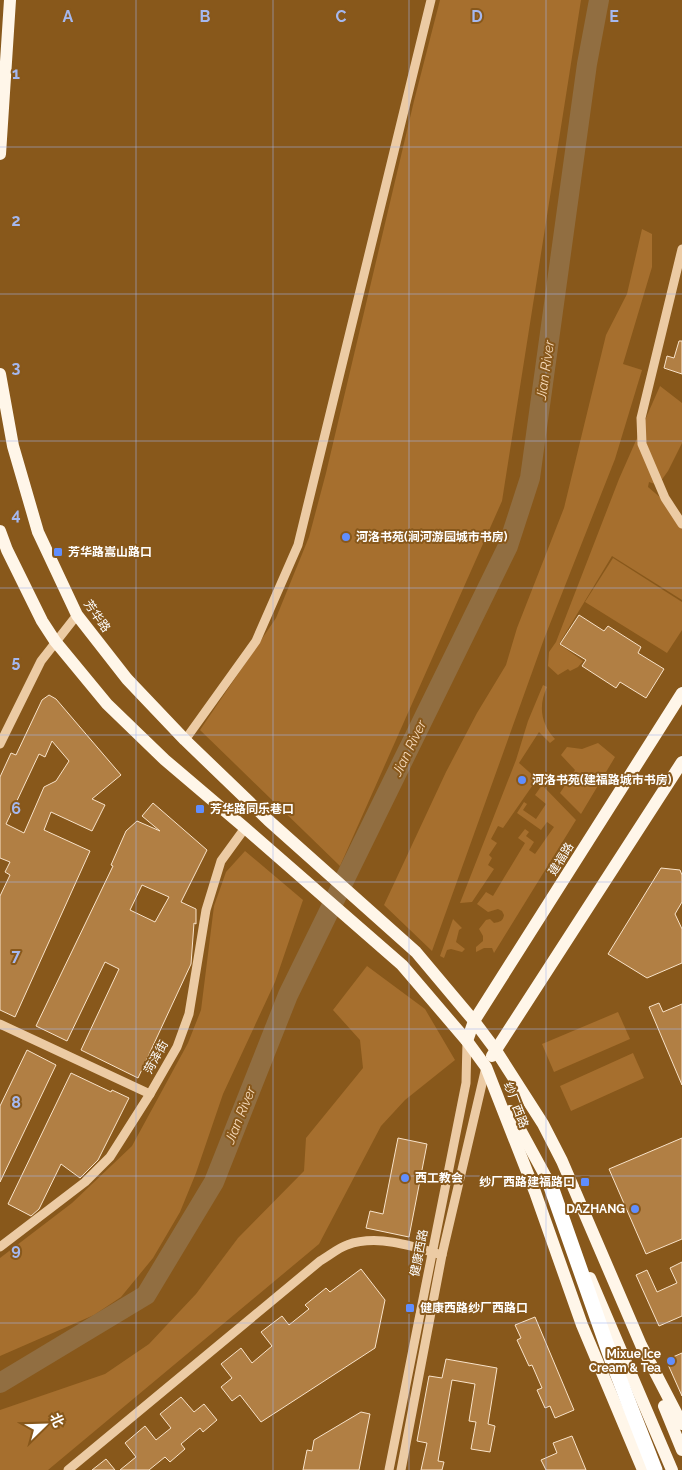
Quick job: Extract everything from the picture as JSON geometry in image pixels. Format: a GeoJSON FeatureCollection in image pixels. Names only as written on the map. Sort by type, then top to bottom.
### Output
{"type":"FeatureCollection","features":[{"type":"Feature","properties":{"kind":"highway"},"geometry":{"type":"LineString","coordinates":[[549,1181],[612,1360],[655,1470]]}},
{"type":"Feature","properties":{"kind":"main road"},"geometry":{"type":"LineString","coordinates":[[0,154],[10,0]]}},
{"type":"Feature","properties":{"kind":"main road","name":"芳华路"},"geometry":{"type":"LineString","coordinates":[[0,374],[12,446],[38,532],[77,615],[127,679],[185,740],[268,820]]}},
{"type":"Feature","properties":{"kind":"main road"},"geometry":{"type":"LineString","coordinates":[[0,530],[7,550],[42,620],[55,641],[106,704],[165,760],[249,832]]}},
{"type":"Feature","properties":{"kind":"main road","name":"建福路"},"geometry":{"type":"LineString","coordinates":[[467,1041],[474,1021],[682,693]]}},
{"type":"Feature","properties":{"kind":"main road"},"geometry":{"type":"LineString","coordinates":[[672,1470],[549,1181],[486,1067],[495,1049],[682,762]]}},
{"type":"Feature","properties":{"kind":"main road","name":"纱厂西路"},"geometry":{"type":"LineString","coordinates":[[268,820],[416,952],[495,1049],[543,1124],[562,1161],[641,1345],[682,1424]]}},
{"type":"Feature","properties":{"kind":"main road","name":"纱厂西路"},"geometry":{"type":"LineString","coordinates":[[249,832],[402,965],[467,1041],[486,1067],[535,1192],[582,1325],[643,1470]]}},
{"type":"Feature","properties":{"kind":"main road"},"geometry":{"type":"LineString","coordinates":[[641,1345],[682,1450]]}},
{"type":"Feature","properties":{"kind":"street"},"geometry":{"type":"LineString","coordinates":[[185,740],[256,641],[298,545],[431,0]]}},
{"type":"Feature","properties":{"kind":"street"},"geometry":{"type":"LineString","coordinates":[[682,249],[641,418],[642,444],[665,498],[682,524]]}},
{"type":"Feature","properties":{"kind":"street"},"geometry":{"type":"LineString","coordinates":[[0,744],[42,661],[55,641],[77,615]]}},
{"type":"Feature","properties":{"kind":"street","name":"菏泽街"},"geometry":{"type":"LineString","coordinates":[[0,1247],[85,1182],[110,1158],[150,1094],[177,1047],[189,1014],[206,910],[221,861],[249,832]]}},
{"type":"Feature","properties":{"kind":"street"},"geometry":{"type":"LineString","coordinates":[[0,1024],[150,1094]]}},
{"type":"Feature","properties":{"kind":"street","name":"健康西路"},"geometry":{"type":"LineString","coordinates":[[389,1470],[466,1083],[467,1041]]}},
{"type":"Feature","properties":{"kind":"street","name":"健康西路"},"geometry":{"type":"LineString","coordinates":[[401,1470],[442,1254],[486,1067]]}},
{"type":"Feature","properties":{"kind":"street"},"geometry":{"type":"LineString","coordinates":[[68,1470],[320,1261],[346,1245],[369,1240],[442,1254]]}},
{"type":"Feature","properties":{"kind":"shaded area"},"geometry":{"type":"Polygon","coordinates":[[[440,0],[581,0],[502,501],[340,866],[200,730],[276,618],[309,537],[440,0]]]}},
{"type":"Feature","properties":{"kind":"shaded area"},"geometry":{"type":"Polygon","coordinates":[[[642,229],[652,234],[652,267],[623,364],[642,370],[615,459],[544,639],[432,951],[384,905],[446,772],[477,713],[506,665],[517,628],[564,508],[606,335],[627,294],[642,229]]]}},
{"type":"Feature","properties":{"kind":"shaded area"},"geometry":{"type":"Polygon","coordinates":[[[660,386],[682,403],[682,443],[668,471],[658,485],[649,482],[648,487],[682,516],[682,600],[612,556],[559,644],[583,661],[578,667],[570,671],[568,669],[558,675],[548,666],[549,652],[556,642],[619,479],[660,386]]]}},
{"type":"Feature","properties":{"kind":"shaded area"},"geometry":{"type":"Polygon","coordinates":[[[613,558],[682,602],[682,630],[667,653],[585,602],[613,558]]]}},
{"type":"Feature","properties":{"kind":"shaded area"},"geometry":{"type":"Polygon","coordinates":[[[543,685],[547,687],[542,701],[542,714],[550,733],[555,739],[550,743],[539,732],[519,763],[537,779],[503,828],[498,826],[491,839],[497,843],[489,855],[492,858],[488,865],[494,869],[472,902],[460,903],[516,760],[528,721],[543,685]]]}},
{"type":"Feature","properties":{"kind":"shaded area"},"geometry":{"type":"Polygon","coordinates":[[[598,743],[615,757],[581,814],[560,793],[575,770],[561,755],[567,747],[582,749],[598,743]]]}},
{"type":"Feature","properties":{"kind":"shaded area"},"geometry":{"type":"Polygon","coordinates":[[[542,785],[576,820],[494,953],[492,948],[484,948],[476,952],[476,947],[483,941],[483,936],[479,929],[486,920],[490,919],[494,923],[498,922],[502,920],[504,915],[498,909],[488,912],[477,904],[486,892],[493,896],[525,843],[518,838],[525,829],[529,832],[526,836],[534,842],[529,850],[535,854],[554,827],[547,822],[541,830],[517,813],[524,802],[527,804],[523,810],[536,819],[546,804],[535,795],[542,785]]]}},
{"type":"Feature","properties":{"kind":"shaded area"},"geometry":{"type":"Polygon","coordinates":[[[245,851],[303,900],[275,982],[223,1094],[196,1173],[180,1212],[153,1258],[121,1297],[94,1315],[0,1356],[0,1258],[72,1203],[132,1146],[188,1043],[201,1010],[214,906],[226,872],[245,851]]]}},
{"type":"Feature","properties":{"kind":"shaded area"},"geometry":{"type":"Polygon","coordinates":[[[453,919],[462,928],[459,930],[456,942],[465,949],[462,952],[451,949],[447,950],[444,958],[440,956],[453,919]]]}},
{"type":"Feature","properties":{"kind":"shaded area"},"geometry":{"type":"Polygon","coordinates":[[[367,966],[425,1009],[455,1060],[405,1100],[381,1126],[319,1244],[48,1470],[0,1470],[0,1410],[105,1374],[149,1344],[196,1294],[238,1238],[304,1171],[306,1138],[363,1068],[360,1040],[333,1010],[367,966]]]}},
{"type":"Feature","properties":{"kind":"shaded area"},"geometry":{"type":"Polygon","coordinates":[[[618,1012],[630,1039],[554,1072],[542,1044],[618,1012]]]}},
{"type":"Feature","properties":{"kind":"shaded area"},"geometry":{"type":"Polygon","coordinates":[[[633,1053],[644,1078],[571,1111],[560,1086],[633,1053]]]}},
{"type":"Feature","properties":{"kind":"building"},"geometry":{"type":"Polygon","coordinates":[[[679,341],[682,341],[682,374],[664,368],[667,356],[674,358],[679,341]]]}},
{"type":"Feature","properties":{"kind":"building"},"geometry":{"type":"Polygon","coordinates":[[[579,615],[604,631],[608,626],[641,647],[638,653],[664,669],[646,698],[620,682],[616,688],[582,666],[586,660],[560,644],[579,615]]]}},
{"type":"Feature","properties":{"kind":"building"},"geometry":{"type":"Polygon","coordinates":[[[49,695],[56,699],[121,775],[92,799],[105,805],[92,831],[51,812],[44,830],[90,851],[15,1017],[0,1010],[0,896],[10,875],[5,872],[10,862],[0,858],[0,777],[11,753],[16,755],[42,700],[49,695]],[[52,741],[45,757],[39,754],[6,824],[24,833],[44,787],[56,781],[69,761],[52,741]]]}},
{"type":"Feature","properties":{"kind":"building"},"geometry":{"type":"Polygon","coordinates":[[[153,803],[207,850],[181,902],[196,909],[191,964],[138,1078],[81,1050],[119,969],[105,962],[67,1041],[36,1026],[113,866],[111,865],[126,831],[137,821],[160,831],[142,816],[153,803]],[[142,885],[130,910],[155,922],[169,897],[142,885]]]}},
{"type":"Feature","properties":{"kind":"building"},"geometry":{"type":"Polygon","coordinates":[[[661,868],[680,870],[682,875],[682,902],[675,914],[682,929],[682,963],[647,978],[608,954],[661,868]]]}},
{"type":"Feature","properties":{"kind":"building"},"geometry":{"type":"Polygon","coordinates":[[[659,1003],[663,1012],[682,1004],[682,1085],[649,1007],[659,1003]]]}},
{"type":"Feature","properties":{"kind":"building"},"geometry":{"type":"Polygon","coordinates":[[[27,1050],[56,1065],[0,1182],[0,1106],[27,1050]]]}},
{"type":"Feature","properties":{"kind":"building"},"geometry":{"type":"Polygon","coordinates":[[[71,1073],[111,1092],[112,1090],[129,1098],[98,1160],[80,1178],[61,1164],[39,1209],[31,1216],[8,1204],[71,1073]]]}},
{"type":"Feature","properties":{"kind":"building","name":"西工教会"},"geometry":{"type":"Polygon","coordinates":[[[398,1138],[427,1144],[409,1237],[366,1228],[370,1211],[383,1214],[398,1138]]]}},
{"type":"Feature","properties":{"kind":"building"},"geometry":{"type":"Polygon","coordinates":[[[682,1138],[682,1239],[646,1254],[609,1169],[682,1138]]]}},
{"type":"Feature","properties":{"kind":"building"},"geometry":{"type":"Polygon","coordinates":[[[682,1262],[682,1316],[659,1326],[636,1275],[647,1270],[657,1292],[677,1283],[670,1268],[682,1262]]]}},
{"type":"Feature","properties":{"kind":"building"},"geometry":{"type":"Polygon","coordinates":[[[361,1269],[385,1300],[375,1348],[261,1422],[240,1395],[232,1401],[221,1387],[232,1378],[221,1364],[241,1348],[252,1363],[272,1346],[261,1332],[282,1316],[289,1325],[309,1309],[305,1305],[326,1288],[330,1292],[361,1269]]]}},
{"type":"Feature","properties":{"kind":"building"},"geometry":{"type":"Polygon","coordinates":[[[535,1317],[574,1410],[555,1418],[550,1406],[545,1408],[537,1390],[542,1388],[532,1365],[529,1366],[517,1340],[521,1338],[515,1325],[535,1317]]]}},
{"type":"Feature","properties":{"kind":"building"},"geometry":{"type":"Polygon","coordinates":[[[682,1353],[682,1396],[666,1360],[682,1353]]]}},
{"type":"Feature","properties":{"kind":"building"},"geometry":{"type":"Polygon","coordinates":[[[446,1359],[497,1368],[488,1424],[495,1426],[490,1452],[471,1449],[476,1422],[469,1421],[475,1384],[452,1380],[438,1461],[444,1462],[442,1470],[421,1470],[427,1443],[417,1441],[429,1376],[442,1378],[446,1359]]]}},
{"type":"Feature","properties":{"kind":"building"},"geometry":{"type":"Polygon","coordinates":[[[181,1397],[194,1412],[204,1404],[217,1420],[203,1432],[200,1428],[181,1444],[185,1449],[170,1462],[165,1457],[149,1470],[120,1470],[136,1457],[125,1443],[145,1426],[156,1440],[171,1428],[160,1414],[181,1397]]]}},
{"type":"Feature","properties":{"kind":"building"},"geometry":{"type":"Polygon","coordinates":[[[361,1412],[370,1414],[359,1470],[303,1470],[307,1450],[312,1451],[314,1440],[361,1412]]]}},
{"type":"Feature","properties":{"kind":"building"},"geometry":{"type":"Polygon","coordinates":[[[572,1436],[586,1470],[546,1470],[541,1460],[557,1453],[553,1443],[572,1436]]]}},
{"type":"Feature","properties":{"kind":"building"},"geometry":{"type":"Polygon","coordinates":[[[106,1459],[115,1470],[92,1470],[106,1459]]]}},
{"type":"Feature","properties":{"kind":"waterway","name":"Jian River"},"geometry":{"type":"LineString","coordinates":[[0,1383],[146,1295],[214,1182],[288,995],[508,546],[530,478],[587,64],[599,0]]}},
{"type":"Feature","properties":{"kind":"place","name":"河洛书苑(涧河游园城市书房)"},"geometry":{"type":"Point","coordinates":[346,537]}},
{"type":"Feature","properties":{"kind":"place","name":"芳华路嵩山路口"},"geometry":{"type":"Point","coordinates":[58,552]}},
{"type":"Feature","properties":{"kind":"place","name":"河洛书苑(建福路城市书房)"},"geometry":{"type":"Point","coordinates":[522,780]}},
{"type":"Feature","properties":{"kind":"place","name":"芳华路同乐巷口"},"geometry":{"type":"Point","coordinates":[200,809]}},
{"type":"Feature","properties":{"kind":"place","name":"西工教会"},"geometry":{"type":"Point","coordinates":[405,1178]}},
{"type":"Feature","properties":{"kind":"place","name":"纱厂西路建福路口"},"geometry":{"type":"Point","coordinates":[585,1182]}},
{"type":"Feature","properties":{"kind":"place","name":"DAZHANG"},"geometry":{"type":"Point","coordinates":[635,1209]}},
{"type":"Feature","properties":{"kind":"place","name":"健康西路纱厂西路口"},"geometry":{"type":"Point","coordinates":[410,1308]}},
{"type":"Feature","properties":{"kind":"place","name":"Mixue Ice Cream & Tea"},"geometry":{"type":"Point","coordinates":[671,1361]}}]}
